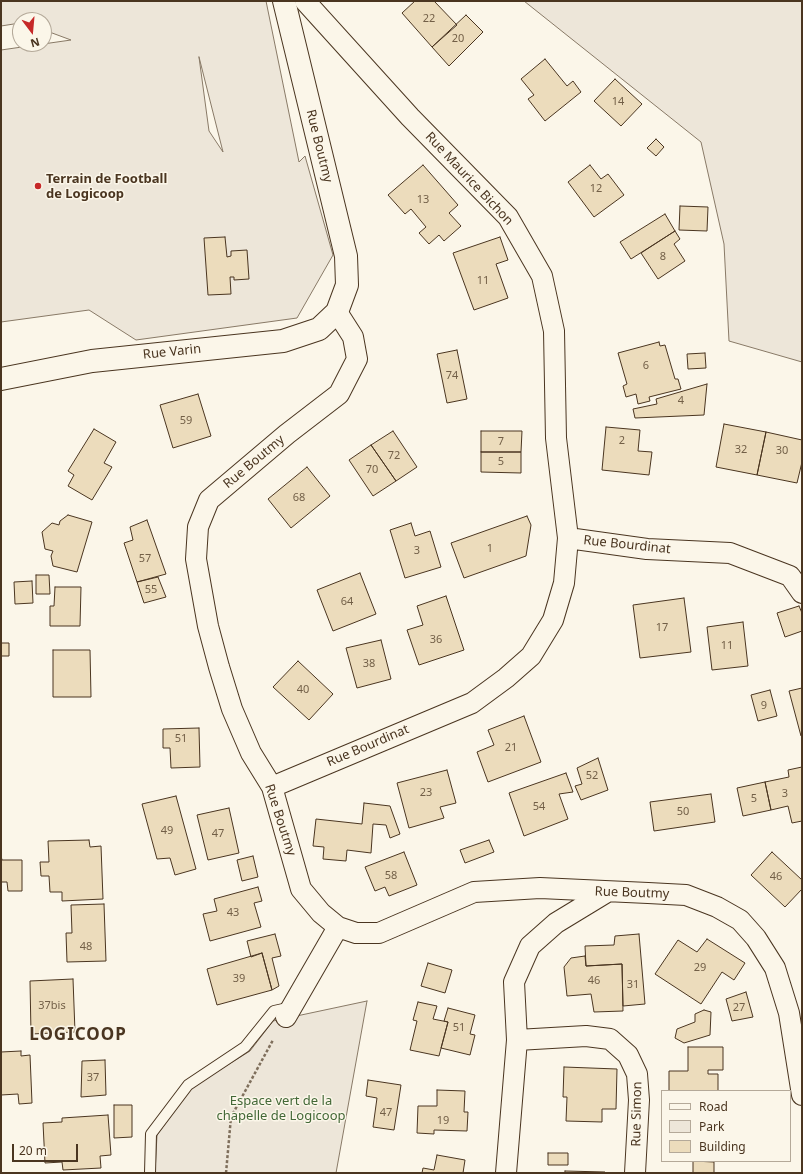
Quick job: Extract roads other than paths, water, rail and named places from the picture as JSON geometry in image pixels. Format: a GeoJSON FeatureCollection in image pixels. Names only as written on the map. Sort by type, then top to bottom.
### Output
{"type":"FeatureCollection","features":[{"type":"Feature","properties":{"kind":"street","name":"Rue Boutmy"},"geometry":{"type":"LineString","coordinates":[[284,1],[346,256],[347,285],[337,312],[353,337],[357,359],[339,394],[287,434],[209,500],[198,526],[196,559],[208,626],[232,709],[252,753],[272,787],[301,889],[321,913],[338,927],[356,933],[379,933],[474,892],[540,888],[686,895],[717,908],[740,920],[756,938],[775,968],[789,1013],[801,1073],[802,1095]]}},
{"type":"Feature","properties":{"kind":"street","name":"Rue Maurice Bichon"},"geometry":{"type":"LineString","coordinates":[[305,1],[410,116],[508,218],[542,276],[554,331],[556,438],[568,538]]}},
{"type":"Feature","properties":{"kind":"street","name":"Rue Varin"},"geometry":{"type":"LineString","coordinates":[[6,379],[92,361],[283,341],[319,329],[337,312]]}},
{"type":"Feature","properties":{"kind":"street","name":"Rue Bourdinat"},"geometry":{"type":"LineString","coordinates":[[272,787],[472,703],[506,678],[531,656],[553,620],[564,583],[568,538],[647,549],[730,553],[790,576],[802,593]]}},
{"type":"Feature","properties":{"kind":"street"},"geometry":{"type":"LineString","coordinates":[[506,1173],[517,1040],[514,982],[530,946],[556,923],[607,892]]}},
{"type":"Feature","properties":{"kind":"street"},"geometry":{"type":"LineString","coordinates":[[289,1012],[338,927]]}},
{"type":"Feature","properties":{"kind":"street","name":"Rue Simon"},"geometry":{"type":"LineString","coordinates":[[517,1040],[586,1036],[610,1039],[628,1054],[638,1074],[639,1100],[635,1173]]}},
{"type":"Feature","properties":{"kind":"lane"},"geometry":{"type":"LineString","coordinates":[[150,1173],[151,1134],[188,1085],[245,1047],[274,1011],[289,1012]]}},
{"type":"Feature","properties":{"kind":"place","name":"Terrain de Football de Logicoop"},"geometry":{"type":"Point","coordinates":[38,186]}},
{"type":"Feature","properties":{"kind":"district","name":"LOGICOOP"},"geometry":{"type":"Point","coordinates":[78,1035]}},
{"type":"Feature","properties":{"kind":"park label","name":"Espace vert de la chapelle de Logicoop"},"geometry":{"type":"Point","coordinates":[281,1108]}}]}
